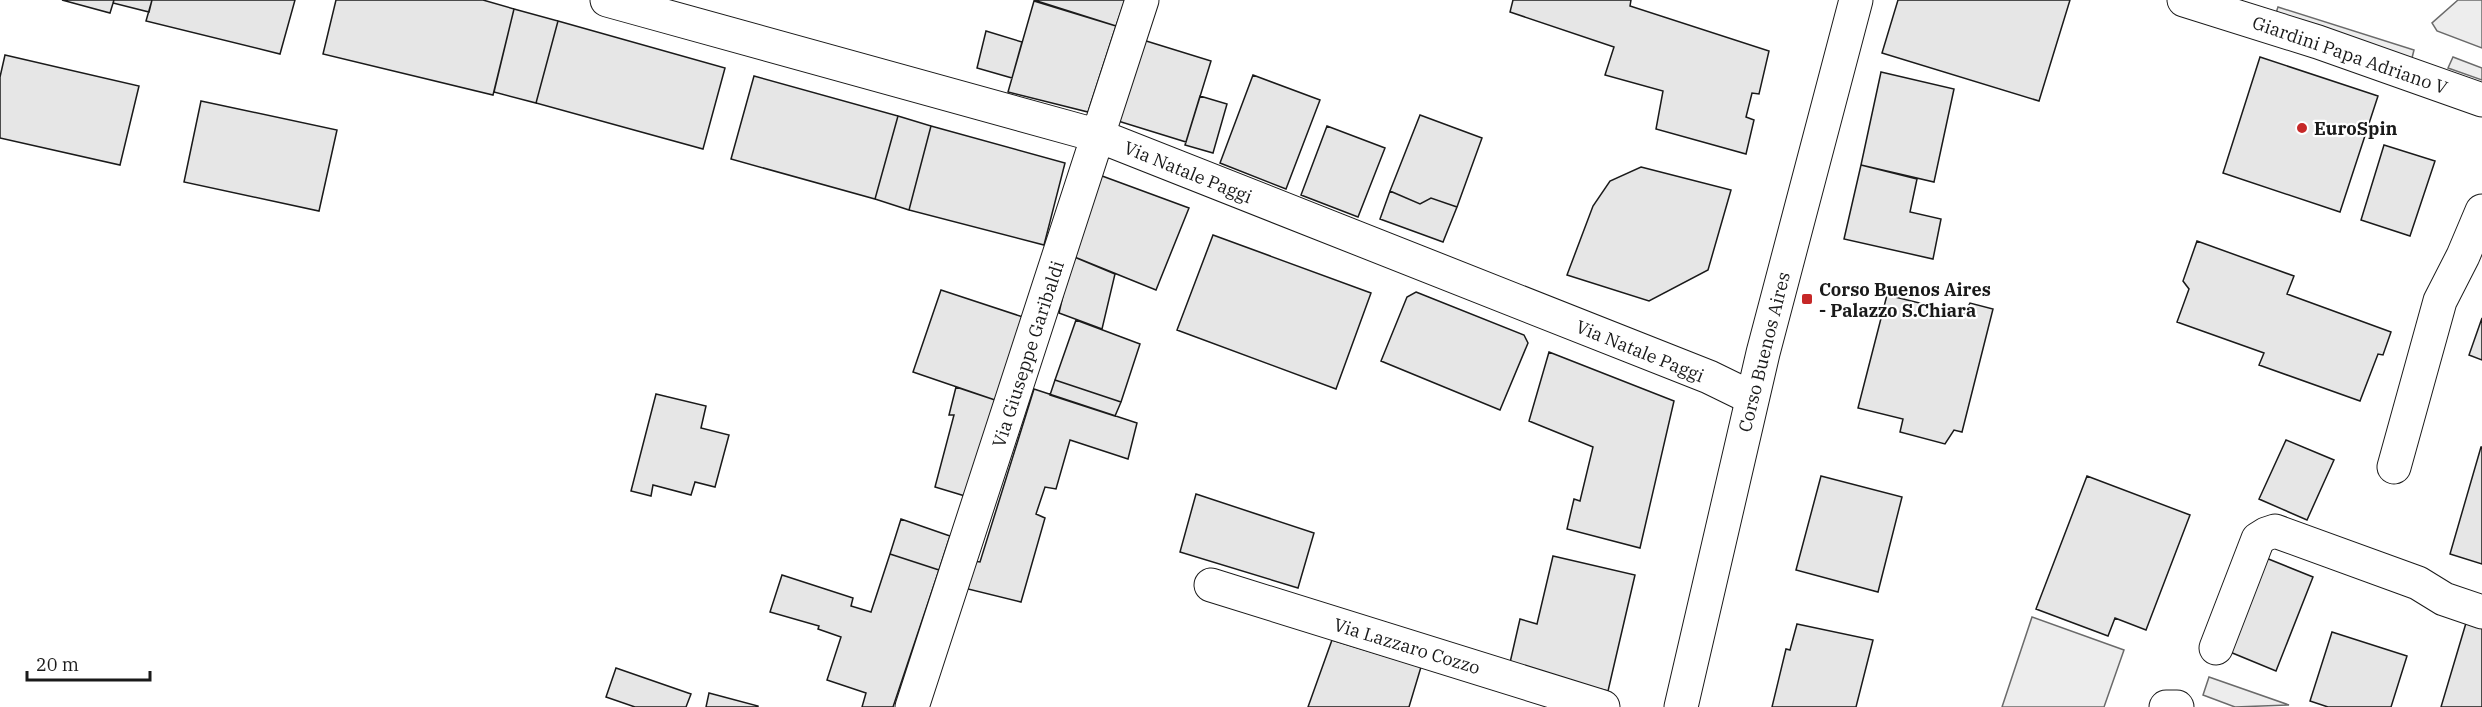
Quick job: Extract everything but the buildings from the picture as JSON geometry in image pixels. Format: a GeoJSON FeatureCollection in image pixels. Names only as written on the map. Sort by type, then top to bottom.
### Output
{"type":"FeatureCollection","features":[{"type":"Feature","properties":{"kind":"street","name":"Via Natale Paggi"},"geometry":{"type":"LineString","coordinates":[[607,0],[1099,136],[1709,377],[1752,398]]}},
{"type":"Feature","properties":{"kind":"street","name":"Via Giuseppe Garibaldi"},"geometry":{"type":"LineString","coordinates":[[912,707],[1142,0]]}},
{"type":"Feature","properties":{"kind":"street","name":"Corso Buenos Aires"},"geometry":{"type":"LineString","coordinates":[[1681,707],[1752,398],[1856,0]]}},
{"type":"Feature","properties":{"kind":"street","name":"Giardini Papa Adriano V"},"geometry":{"type":"LineString","coordinates":[[2184,0],[2318,42],[2482,100]]}},
{"type":"Feature","properties":{"kind":"street"},"geometry":{"type":"LineString","coordinates":[[2394,466],[2440,301],[2482,211]]}},
{"type":"Feature","properties":{"kind":"street"},"geometry":{"type":"LineString","coordinates":[[2216,648],[2258,539],[2275,531],[2418,583],[2444,599],[2482,612]]}},
{"type":"Feature","properties":{"kind":"street","name":"Via Lazzaro Cozzo"},"geometry":{"type":"LineString","coordinates":[[1211,585],[1604,707]]}},
{"type":"Feature","properties":{"kind":"street"},"geometry":{"type":"LineString","coordinates":[[2166,707],[2177,707]]}},
{"type":"Feature","properties":{"kind":"shaded area"},"geometry":{"type":"Polygon","coordinates":[[[2458,0],[2482,0],[2482,48],[2437,31],[2432,23],[2458,0]]]}},
{"type":"Feature","properties":{"kind":"shaded area"},"geometry":{"type":"Polygon","coordinates":[[[2278,7],[2414,50],[2411,62],[2274,19],[2278,7]]]}},
{"type":"Feature","properties":{"kind":"shaded area"},"geometry":{"type":"Polygon","coordinates":[[[2453,57],[2482,68],[2482,80],[2448,68],[2453,57]]]}},
{"type":"Feature","properties":{"kind":"shaded area"},"geometry":{"type":"Polygon","coordinates":[[[2032,617],[2124,650],[2104,707],[2002,707],[2032,617]]]}},
{"type":"Feature","properties":{"kind":"shaded area"},"geometry":{"type":"Polygon","coordinates":[[[2209,677],[2289,705],[2235,707],[2203,695],[2209,677]]]}},
{"type":"Feature","properties":{"kind":"place","name":"EuroSpin"},"geometry":{"type":"Point","coordinates":[2302,128]}},
{"type":"Feature","properties":{"kind":"place","name":"Corso Buenos Aires - Palazzo S.Chiara"},"geometry":{"type":"Point","coordinates":[1807,299]}}]}
